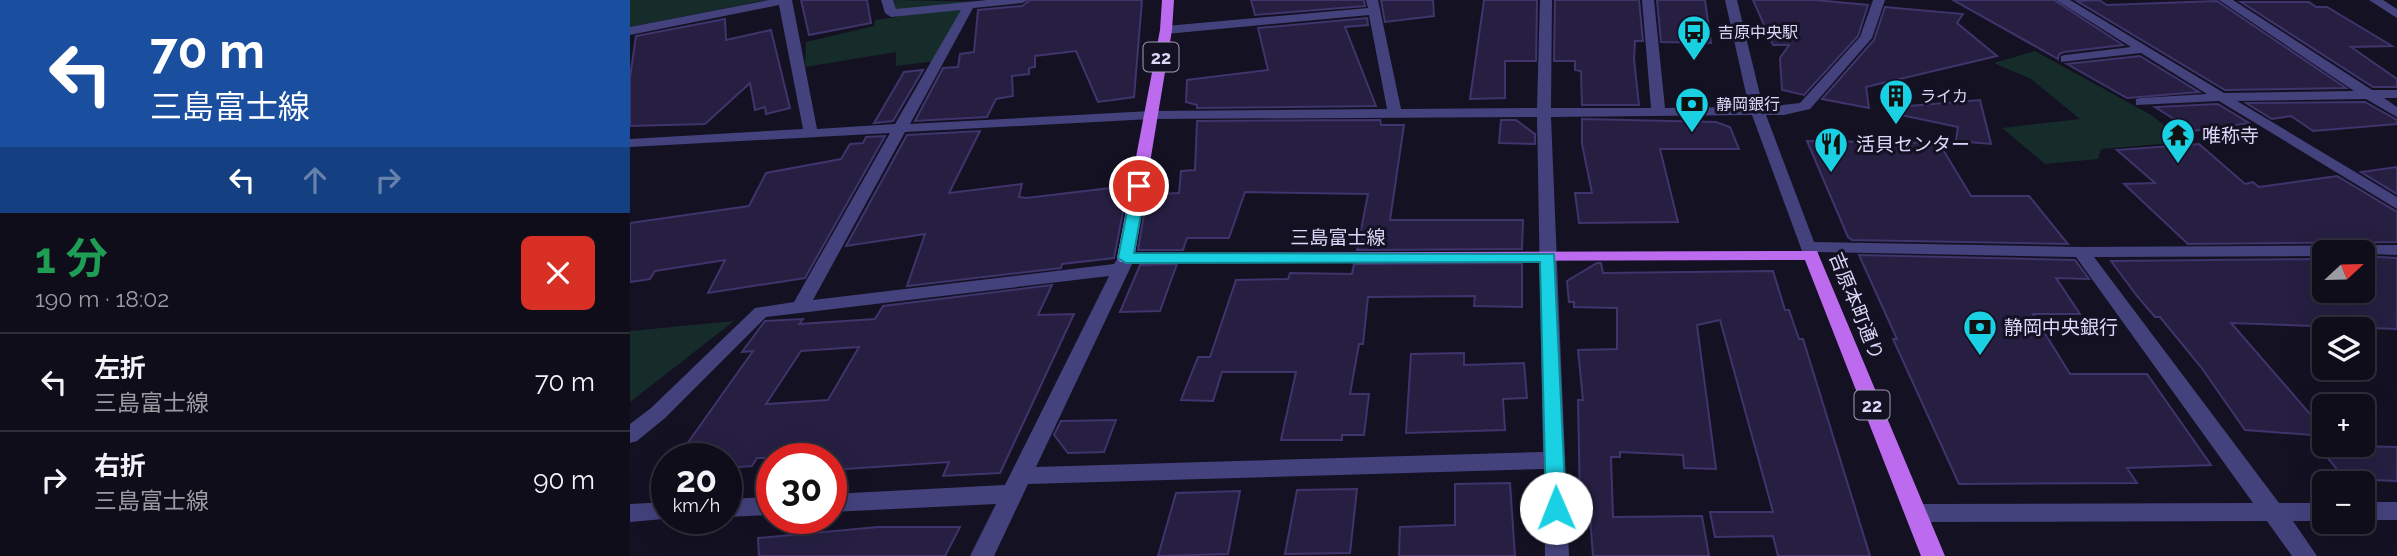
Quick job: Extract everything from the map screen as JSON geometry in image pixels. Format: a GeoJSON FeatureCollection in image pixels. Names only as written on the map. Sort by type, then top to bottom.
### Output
{"type":"FeatureCollection","features":[{"type":"Feature","properties":{"kind":"main road","name":"22"},"geometry":{"type":"LineString","coordinates":[[1123,263],[1166,30],[1168,0]]}},
{"type":"Feature","properties":{"kind":"main road","name":"三島富士線"},"geometry":{"type":"LineString","coordinates":[[1123,263],[1810,251]]}},
{"type":"Feature","properties":{"kind":"main road","name":"吉原本町通り"},"geometry":{"type":"LineString","coordinates":[[1810,251],[1933,556]]}},
{"type":"Feature","properties":{"kind":"street"},"geometry":{"type":"LineString","coordinates":[[630,31],[785,0],[811,133]]}},
{"type":"Feature","properties":{"kind":"street"},"geometry":{"type":"LineString","coordinates":[[887,0],[891,13],[1022,0]]}},
{"type":"Feature","properties":{"kind":"street"},"geometry":{"type":"LineString","coordinates":[[1546,0],[1544,111],[1557,556]]}},
{"type":"Feature","properties":{"kind":"street"},"geometry":{"type":"LineString","coordinates":[[1648,0],[1658,110]]}},
{"type":"Feature","properties":{"kind":"street","name":"吉原本町通り"},"geometry":{"type":"LineString","coordinates":[[1731,0],[1757,111],[1810,251]]}},
{"type":"Feature","properties":{"kind":"street"},"geometry":{"type":"LineString","coordinates":[[630,143],[1151,114],[1784,111],[1805,106],[1867,38],[1879,0]]}},
{"type":"Feature","properties":{"kind":"street"},"geometry":{"type":"LineString","coordinates":[[2062,0],[2397,204]]}},
{"type":"Feature","properties":{"kind":"street"},"geometry":{"type":"LineString","coordinates":[[2225,0],[2397,113]]}},
{"type":"Feature","properties":{"kind":"street"},"geometry":{"type":"LineString","coordinates":[[2375,0],[2397,14]]}},
{"type":"Feature","properties":{"kind":"street"},"geometry":{"type":"LineString","coordinates":[[1166,30],[1373,5],[1394,111]]}},
{"type":"Feature","properties":{"kind":"street"},"geometry":{"type":"LineString","coordinates":[[801,305],[968,7]]}},
{"type":"Feature","properties":{"kind":"street"},"geometry":{"type":"LineString","coordinates":[[2065,59],[2146,49]]}},
{"type":"Feature","properties":{"kind":"street"},"geometry":{"type":"LineString","coordinates":[[2141,102],[2225,97],[2397,94]]}},
{"type":"Feature","properties":{"kind":"street"},"geometry":{"type":"LineString","coordinates":[[1810,251],[2397,250]]}},
{"type":"Feature","properties":{"kind":"street"},"geometry":{"type":"LineString","coordinates":[[2081,251],[2305,556]]}},
{"type":"Feature","properties":{"kind":"street"},"geometry":{"type":"LineString","coordinates":[[630,435],[658,413],[761,312],[801,305],[951,291],[1123,263]]}},
{"type":"Feature","properties":{"kind":"street"},"geometry":{"type":"LineString","coordinates":[[982,556],[1123,263]]}},
{"type":"Feature","properties":{"kind":"street"},"geometry":{"type":"LineString","coordinates":[[847,501],[1017,485],[1555,460]]}},
{"type":"Feature","properties":{"kind":"street"},"geometry":{"type":"LineString","coordinates":[[2375,511],[2397,511]]}},
{"type":"Feature","properties":{"kind":"street"},"geometry":{"type":"LineString","coordinates":[[630,513],[651,512]]}},
{"type":"Feature","properties":{"kind":"street"},"geometry":{"type":"LineString","coordinates":[[1916,513],[2312,512]]}},
{"type":"Feature","properties":{"kind":"green space"},"geometry":{"type":"Polygon","coordinates":[[[630,0],[767,0],[630,27],[630,0]]]}},
{"type":"Feature","properties":{"kind":"green space"},"geometry":{"type":"Polygon","coordinates":[[[894,0],[985,2],[968,7],[936,61],[896,66],[896,52],[805,67],[806,42],[874,26],[875,20],[897,17],[894,0]]]}},
{"type":"Feature","properties":{"kind":"green space"},"geometry":{"type":"Polygon","coordinates":[[[2035,51],[2151,115],[2186,142],[2101,149],[2098,159],[2045,164],[2002,128],[2080,119],[2031,79],[1994,63],[2035,51]]]}},
{"type":"Feature","properties":{"kind":"green space"},"geometry":{"type":"Polygon","coordinates":[[[734,321],[630,402],[630,331],[734,321]]]}},
{"type":"Feature","properties":{"kind":"building"},"geometry":{"type":"Polygon","coordinates":[[[801,0],[867,0],[871,23],[809,35],[801,0]]]}},
{"type":"Feature","properties":{"kind":"building"},"geometry":{"type":"Polygon","coordinates":[[[1030,0],[1142,0],[1134,97],[1098,102],[1076,51],[1035,56],[1035,67],[1029,68],[1029,74],[1012,76],[1013,96],[996,99],[987,117],[915,121],[943,68],[958,67],[960,54],[974,52],[978,10],[1022,6],[1030,0]]]}},
{"type":"Feature","properties":{"kind":"building"},"geometry":{"type":"Polygon","coordinates":[[[1251,0],[1364,0],[1365,6],[1255,15],[1251,0]]]}},
{"type":"Feature","properties":{"kind":"building"},"geometry":{"type":"Polygon","coordinates":[[[1381,0],[1433,0],[1434,16],[1385,22],[1381,0]]]}},
{"type":"Feature","properties":{"kind":"building"},"geometry":{"type":"Polygon","coordinates":[[[1484,0],[1537,0],[1536,61],[1505,61],[1505,98],[1470,99],[1484,0]]]}},
{"type":"Feature","properties":{"kind":"building"},"geometry":{"type":"Polygon","coordinates":[[[1555,0],[1639,0],[1643,41],[1635,41],[1634,59],[1639,105],[1582,105],[1581,71],[1575,70],[1575,61],[1554,61],[1555,0]]]}},
{"type":"Feature","properties":{"kind":"building"},"geometry":{"type":"Polygon","coordinates":[[[1657,0],[1705,0],[1711,43],[1661,42],[1657,0]]]}},
{"type":"Feature","properties":{"kind":"building"},"geometry":{"type":"Polygon","coordinates":[[[1753,0],[1815,0],[1868,5],[1858,36],[1804,95],[1782,90],[1780,58],[1789,45],[1773,45],[1753,0]]]}},
{"type":"Feature","properties":{"kind":"building"},"geometry":{"type":"Polygon","coordinates":[[[1953,0],[2054,0],[2123,45],[2064,52],[2059,54],[2058,59],[1953,0]]]}},
{"type":"Feature","properties":{"kind":"building"},"geometry":{"type":"Polygon","coordinates":[[[2099,0],[2107,5],[2217,1],[2346,88],[2225,90],[2077,1],[2099,0]]]}},
{"type":"Feature","properties":{"kind":"building"},"geometry":{"type":"Polygon","coordinates":[[[2241,2],[2309,2],[2316,7],[2327,7],[2392,46],[2351,47],[2397,79],[2397,87],[2373,87],[2241,2]]]}},
{"type":"Feature","properties":{"kind":"building"},"geometry":{"type":"Polygon","coordinates":[[[1885,7],[1963,14],[1957,23],[1997,56],[1866,87],[1869,108],[1822,99],[1874,40],[1885,7]]]}},
{"type":"Feature","properties":{"kind":"building"},"geometry":{"type":"Polygon","coordinates":[[[1367,18],[1368,25],[1345,27],[1376,106],[1197,108],[1197,105],[1186,102],[1187,80],[1268,70],[1258,28],[1367,18]]]}},
{"type":"Feature","properties":{"kind":"building"},"geometry":{"type":"Polygon","coordinates":[[[725,19],[726,40],[771,30],[790,108],[766,114],[765,107],[755,110],[750,83],[705,124],[630,126],[630,77],[636,36],[725,19]]]}},
{"type":"Feature","properties":{"kind":"building"},"geometry":{"type":"Polygon","coordinates":[[[2140,56],[2199,92],[2127,98],[2067,64],[2140,56]]]}},
{"type":"Feature","properties":{"kind":"building"},"geometry":{"type":"Polygon","coordinates":[[[923,70],[893,121],[874,123],[904,72],[923,70]]]}},
{"type":"Feature","properties":{"kind":"building"},"geometry":{"type":"Polygon","coordinates":[[[1980,100],[1991,144],[1956,141],[1958,127],[1896,114],[1897,107],[1980,100]]]}},
{"type":"Feature","properties":{"kind":"building"},"geometry":{"type":"Polygon","coordinates":[[[2365,102],[2397,120],[2397,124],[2313,131],[2291,116],[2272,119],[2246,103],[2365,102]]]}},
{"type":"Feature","properties":{"kind":"building"},"geometry":{"type":"Polygon","coordinates":[[[2218,104],[2249,123],[2193,131],[2155,107],[2218,104]]]}},
{"type":"Feature","properties":{"kind":"building"},"geometry":{"type":"Polygon","coordinates":[[[1582,119],[1716,122],[1730,127],[1739,149],[1660,149],[1678,222],[1579,223],[1575,193],[1592,193],[1582,144],[1582,119]]]}},
{"type":"Feature","properties":{"kind":"building"},"geometry":{"type":"Polygon","coordinates":[[[1380,120],[1381,125],[1404,125],[1390,220],[1523,220],[1522,249],[1357,250],[1368,194],[1245,192],[1229,238],[1187,238],[1183,250],[1138,250],[1149,184],[1159,183],[1160,194],[1179,193],[1181,171],[1195,170],[1197,121],[1380,120]]]}},
{"type":"Feature","properties":{"kind":"building"},"geometry":{"type":"Polygon","coordinates":[[[1501,120],[1516,120],[1535,134],[1535,144],[1499,143],[1501,120]]]}},
{"type":"Feature","properties":{"kind":"building"},"geometry":{"type":"Polygon","coordinates":[[[980,131],[949,193],[1022,184],[1019,197],[1026,198],[1128,186],[1114,258],[1062,264],[1061,268],[907,286],[925,234],[846,246],[907,135],[980,131]]]}},
{"type":"Feature","properties":{"kind":"building"},"geometry":{"type":"Polygon","coordinates":[[[885,136],[805,278],[708,293],[725,260],[655,271],[650,279],[630,282],[630,223],[749,206],[766,173],[841,159],[850,144],[863,143],[866,137],[885,136]]]}},
{"type":"Feature","properties":{"kind":"building"},"geometry":{"type":"Polygon","coordinates":[[[1807,141],[1939,143],[1971,196],[2029,196],[2068,244],[1852,240],[1848,237],[1807,141]]]}},
{"type":"Feature","properties":{"kind":"building"},"geometry":{"type":"Polygon","coordinates":[[[2199,144],[2245,184],[2253,182],[2259,187],[2337,176],[2397,212],[2397,242],[2312,240],[2312,243],[2188,244],[2124,184],[2155,183],[2117,150],[2199,144]]]}},
{"type":"Feature","properties":{"kind":"building"},"geometry":{"type":"Polygon","coordinates":[[[2397,167],[2397,194],[2361,172],[2397,167]]]}},
{"type":"Feature","properties":{"kind":"building"},"geometry":{"type":"Polygon","coordinates":[[[1859,255],[2075,260],[2089,279],[2056,278],[2080,314],[2033,314],[2070,374],[2147,374],[2211,465],[2127,468],[2137,483],[1959,484],[1893,339],[1897,339],[1859,255]]]}},
{"type":"Feature","properties":{"kind":"building"},"geometry":{"type":"Polygon","coordinates":[[[2375,257],[2397,258],[2397,329],[2375,328],[2375,317],[2312,317],[2312,326],[2231,323],[2312,416],[2312,435],[2245,430],[2201,367],[2160,317],[2155,317],[2137,296],[2111,261],[2312,259],[2312,303],[2375,303],[2375,257]]]}},
{"type":"Feature","properties":{"kind":"building"},"geometry":{"type":"Polygon","coordinates":[[[1522,263],[1522,307],[1474,306],[1475,296],[1368,297],[1363,344],[1359,344],[1350,394],[1369,394],[1364,435],[1342,435],[1342,440],[1281,440],[1296,372],[1222,372],[1213,401],[1181,400],[1198,357],[1210,357],[1236,280],[1288,279],[1290,273],[1352,274],[1354,264],[1522,263]]]}},
{"type":"Feature","properties":{"kind":"building"},"geometry":{"type":"Polygon","coordinates":[[[1601,263],[1603,273],[1773,271],[1785,310],[1789,310],[1799,339],[1803,339],[1870,556],[1778,556],[1773,536],[1715,537],[1710,512],[1773,512],[1720,320],[1697,325],[1716,469],[1684,468],[1683,455],[1620,452],[1620,457],[1611,457],[1613,517],[1702,516],[1709,556],[1593,556],[1589,504],[1580,503],[1578,400],[1583,400],[1578,350],[1617,349],[1617,308],[1574,307],[1574,302],[1569,302],[1567,281],[1601,263]]]}},
{"type":"Feature","properties":{"kind":"building"},"geometry":{"type":"Polygon","coordinates":[[[1177,264],[1160,311],[1120,312],[1140,265],[1177,264]]]}},
{"type":"Feature","properties":{"kind":"building"},"geometry":{"type":"Polygon","coordinates":[[[1052,285],[1038,315],[1074,314],[1000,473],[943,476],[949,462],[847,469],[847,443],[756,443],[756,460],[752,466],[742,467],[742,443],[688,443],[753,351],[742,352],[765,321],[803,319],[799,324],[875,319],[883,306],[1052,285]],[[859,347],[801,351],[766,404],[828,400],[859,347]]]}},
{"type":"Feature","properties":{"kind":"building"},"geometry":{"type":"Polygon","coordinates":[[[1464,353],[1464,365],[1524,363],[1527,398],[1503,399],[1505,430],[1406,433],[1411,354],[1464,353]]]}},
{"type":"Feature","properties":{"kind":"building"},"geometry":{"type":"Polygon","coordinates":[[[1116,420],[1104,452],[1068,453],[1054,435],[1061,421],[1116,420]]]}},
{"type":"Feature","properties":{"kind":"building"},"geometry":{"type":"Polygon","coordinates":[[[2375,446],[2397,447],[2397,481],[2375,480],[2375,471],[2338,471],[2327,457],[2375,457],[2375,446]]]}},
{"type":"Feature","properties":{"kind":"building"},"geometry":{"type":"Polygon","coordinates":[[[1510,483],[1515,556],[1399,556],[1400,527],[1455,525],[1455,484],[1510,483]]]}},
{"type":"Feature","properties":{"kind":"building"},"geometry":{"type":"Polygon","coordinates":[[[1357,489],[1350,553],[1285,554],[1297,490],[1357,489]]]}},
{"type":"Feature","properties":{"kind":"building"},"geometry":{"type":"Polygon","coordinates":[[[1240,491],[1228,554],[1158,556],[1176,493],[1240,491]]]}},
{"type":"Feature","properties":{"kind":"building"},"geometry":{"type":"Polygon","coordinates":[[[960,527],[945,556],[759,556],[758,538],[847,534],[847,530],[960,527]]]}},
{"type":"Feature","properties":{"kind":"place","name":"吉原中央駅"},"geometry":{"type":"Point","coordinates":[1694,62]}},
{"type":"Feature","properties":{"kind":"place","name":"ライカ"},"geometry":{"type":"Point","coordinates":[1896,126]}},
{"type":"Feature","properties":{"kind":"place","name":"静岡銀行"},"geometry":{"type":"Point","coordinates":[1692,134]}},
{"type":"Feature","properties":{"kind":"place","name":"唯称寺"},"geometry":{"type":"Point","coordinates":[2178,165]}},
{"type":"Feature","properties":{"kind":"place","name":"活貝センター"},"geometry":{"type":"Point","coordinates":[1831,174]}},
{"type":"Feature","properties":{"kind":"place","name":"静岡中央銀行"},"geometry":{"type":"Point","coordinates":[1980,357]}},
{"type":"Feature","properties":{"kind":"route"},"geometry":{"type":"LineString","coordinates":[[1139,186],[1126,258],[1548,257],[1556,508]]}}]}
